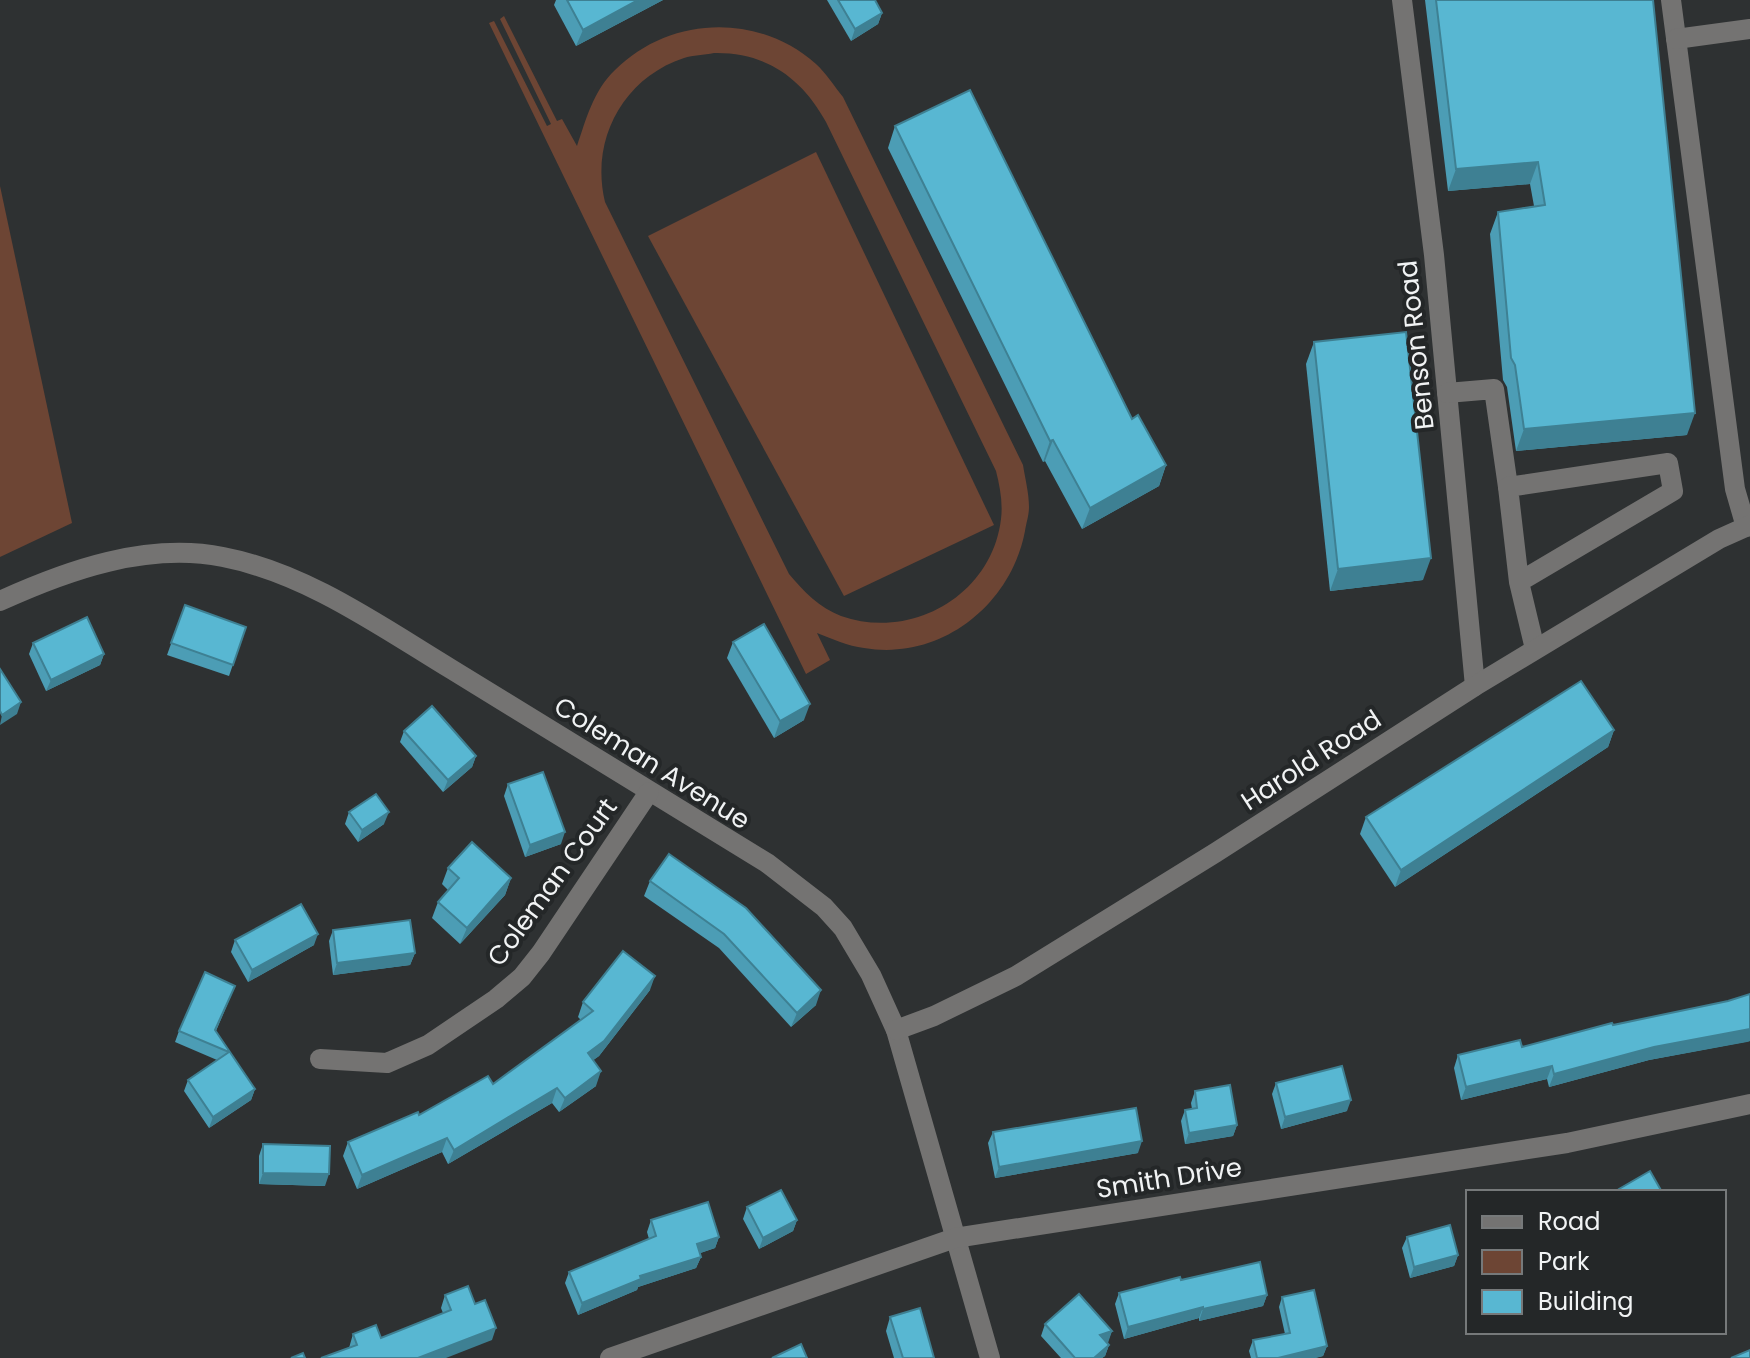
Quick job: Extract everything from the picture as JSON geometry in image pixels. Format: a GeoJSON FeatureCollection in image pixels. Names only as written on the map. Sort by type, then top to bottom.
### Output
{"type":"FeatureCollection","features":[{"type":"Feature","properties":{"kind":"street","name":"Benson Road"},"geometry":{"type":"LineString","coordinates":[[1402,0],[1434,255],[1475,686]]}},
{"type":"Feature","properties":{"kind":"street"},"geometry":{"type":"LineString","coordinates":[[1671,0],[1741,458],[1735,489],[1748,526]]}},
{"type":"Feature","properties":{"kind":"street"},"geometry":{"type":"LineString","coordinates":[[1676,39],[1750,29]]}},
{"type":"Feature","properties":{"kind":"street"},"geometry":{"type":"LineString","coordinates":[[1447,393],[1494,389],[1519,582],[1535,649]]}},
{"type":"Feature","properties":{"kind":"street"},"geometry":{"type":"LineString","coordinates":[[1508,487],[1668,463],[1673,491],[1519,582]]}},
{"type":"Feature","properties":{"kind":"street","name":"Harold Road"},"geometry":{"type":"LineString","coordinates":[[896,1030],[962,1003],[1028,969],[1535,649],[1669,567],[1748,526]]}},
{"type":"Feature","properties":{"kind":"street","name":"Coleman Avenue"},"geometry":{"type":"LineString","coordinates":[[0,601],[84,568],[124,559],[196,554],[261,567],[304,584],[381,627],[767,863],[824,907],[843,928],[896,1030],[990,1358]]}},
{"type":"Feature","properties":{"kind":"street","name":"Coleman Court"},"geometry":{"type":"LineString","coordinates":[[320,1059],[387,1063],[428,1045],[496,999],[522,977],[541,953],[649,792]]}},
{"type":"Feature","properties":{"kind":"street","name":"Smith Drive"},"geometry":{"type":"LineString","coordinates":[[610,1358],[955,1238],[1567,1143],[1750,1104]]}},
{"type":"Feature","properties":{"kind":"green space"},"geometry":{"type":"Polygon","coordinates":[[[504,16],[557,121],[562,119],[577,146],[587,116],[607,78],[637,52],[661,39],[687,31],[714,27],[768,35],[793,47],[816,64],[830,80],[843,97],[1023,465],[1029,510],[1017,558],[1005,582],[988,604],[968,622],[920,646],[892,650],[858,647],[817,633],[830,660],[806,674],[489,23],[494,21],[547,126],[551,124],[500,19],[504,16]],[[714,53],[684,58],[662,67],[628,96],[607,134],[602,156],[605,202],[789,574],[812,598],[841,616],[868,622],[895,622],[920,616],[944,605],[965,590],[982,570],[994,546],[1001,519],[1001,495],[996,471],[816,106],[794,81],[780,71],[750,57],[714,53]]]}},
{"type":"Feature","properties":{"kind":"green space"},"geometry":{"type":"Polygon","coordinates":[[[816,152],[994,525],[844,596],[648,236],[816,152]]]}},
{"type":"Feature","properties":{"kind":"green space"},"geometry":{"type":"Polygon","coordinates":[[[0,186],[72,523],[0,557],[0,186]]]}},
{"type":"Feature","properties":{"kind":"building"},"geometry":{"type":"Polygon","coordinates":[[[567,0],[638,0],[583,30],[567,0]]]}},
{"type":"Feature","properties":{"kind":"building"},"geometry":{"type":"Polygon","coordinates":[[[838,0],[875,0],[882,13],[855,29],[838,0]]]}},
{"type":"Feature","properties":{"kind":"building"},"geometry":{"type":"Polygon","coordinates":[[[1436,0],[1653,0],[1695,413],[1524,429],[1515,365],[1511,358],[1498,212],[1545,205],[1538,162],[1456,169],[1436,0]]]}},
{"type":"Feature","properties":{"kind":"building"},"geometry":{"type":"Polygon","coordinates":[[[970,90],[1132,419],[1138,415],[1166,465],[1090,508],[1053,440],[1050,441],[895,126],[970,90]]]}},
{"type":"Feature","properties":{"kind":"building"},"geometry":{"type":"Polygon","coordinates":[[[1406,332],[1431,558],[1338,569],[1314,342],[1406,332]]]}},
{"type":"Feature","properties":{"kind":"building"},"geometry":{"type":"Polygon","coordinates":[[[185,605],[246,627],[233,665],[171,643],[185,605]]]}},
{"type":"Feature","properties":{"kind":"building"},"geometry":{"type":"Polygon","coordinates":[[[87,617],[104,654],[51,680],[33,643],[87,617]]]}},
{"type":"Feature","properties":{"kind":"building"},"geometry":{"type":"Polygon","coordinates":[[[764,624],[810,704],[780,721],[733,642],[764,624]]]}},
{"type":"Feature","properties":{"kind":"building"},"geometry":{"type":"Polygon","coordinates":[[[0,669],[21,702],[2,715],[0,711],[0,669]]]}},
{"type":"Feature","properties":{"kind":"building"},"geometry":{"type":"Polygon","coordinates":[[[1581,681],[1614,730],[1401,870],[1366,817],[1581,681]]]}},
{"type":"Feature","properties":{"kind":"building"},"geometry":{"type":"Polygon","coordinates":[[[432,706],[476,756],[448,780],[404,731],[432,706]]]}},
{"type":"Feature","properties":{"kind":"building"},"geometry":{"type":"Polygon","coordinates":[[[543,772],[565,832],[530,845],[508,784],[543,772]]]}},
{"type":"Feature","properties":{"kind":"building"},"geometry":{"type":"Polygon","coordinates":[[[376,794],[389,812],[362,830],[349,812],[376,794]]]}},
{"type":"Feature","properties":{"kind":"building"},"geometry":{"type":"Polygon","coordinates":[[[472,842],[511,878],[467,928],[438,902],[459,878],[448,868],[472,842]]]}},
{"type":"Feature","properties":{"kind":"building"},"geometry":{"type":"Polygon","coordinates":[[[669,854],[746,908],[821,990],[797,1013],[724,934],[650,881],[669,854]]]}},
{"type":"Feature","properties":{"kind":"building"},"geometry":{"type":"Polygon","coordinates":[[[301,904],[318,934],[252,970],[235,940],[301,904]]]}},
{"type":"Feature","properties":{"kind":"building"},"geometry":{"type":"Polygon","coordinates":[[[410,920],[415,953],[337,963],[333,930],[410,920]]]}},
{"type":"Feature","properties":{"kind":"building"},"geometry":{"type":"Polygon","coordinates":[[[623,951],[655,976],[604,1041],[588,1053],[601,1071],[565,1098],[557,1088],[454,1150],[447,1138],[362,1175],[348,1142],[418,1112],[419,1115],[488,1076],[493,1084],[593,1011],[583,1002],[623,951]]]}},
{"type":"Feature","properties":{"kind":"building"},"geometry":{"type":"Polygon","coordinates":[[[205,972],[235,986],[215,1030],[255,1089],[213,1117],[188,1080],[229,1052],[179,1031],[205,972]]]}},
{"type":"Feature","properties":{"kind":"building"},"geometry":{"type":"Polygon","coordinates":[[[1750,994],[1750,1029],[1654,1047],[1554,1074],[1552,1066],[1466,1087],[1458,1055],[1520,1040],[1522,1047],[1612,1023],[1750,994]]]}},
{"type":"Feature","properties":{"kind":"building"},"geometry":{"type":"Polygon","coordinates":[[[1342,1066],[1351,1100],[1285,1117],[1276,1083],[1342,1066]]]}},
{"type":"Feature","properties":{"kind":"building"},"geometry":{"type":"Polygon","coordinates":[[[1230,1085],[1237,1125],[1189,1133],[1185,1110],[1197,1108],[1195,1091],[1230,1085]]]}},
{"type":"Feature","properties":{"kind":"building"},"geometry":{"type":"Polygon","coordinates":[[[1136,1108],[1142,1141],[999,1167],[993,1132],[1136,1108]]]}},
{"type":"Feature","properties":{"kind":"building"},"geometry":{"type":"Polygon","coordinates":[[[263,1144],[330,1146],[329,1174],[263,1173],[263,1144]]]}},
{"type":"Feature","properties":{"kind":"building"},"geometry":{"type":"Polygon","coordinates":[[[1650,1171],[1661,1190],[1620,1190],[1650,1171]]]}},
{"type":"Feature","properties":{"kind":"building"},"geometry":{"type":"Polygon","coordinates":[[[781,1190],[797,1220],[763,1238],[747,1207],[781,1190]]]}},
{"type":"Feature","properties":{"kind":"building"},"geometry":{"type":"Polygon","coordinates":[[[708,1202],[719,1237],[697,1244],[701,1257],[640,1276],[641,1279],[582,1303],[569,1272],[656,1236],[651,1220],[708,1202]]]}},
{"type":"Feature","properties":{"kind":"building"},"geometry":{"type":"Polygon","coordinates":[[[1450,1225],[1458,1255],[1414,1267],[1407,1237],[1450,1225]]]}},
{"type":"Feature","properties":{"kind":"building"},"geometry":{"type":"Polygon","coordinates":[[[1260,1262],[1267,1295],[1203,1307],[1128,1327],[1119,1293],[1180,1277],[1181,1280],[1260,1262]]]}},
{"type":"Feature","properties":{"kind":"building"},"geometry":{"type":"Polygon","coordinates":[[[468,1286],[475,1304],[485,1300],[496,1328],[418,1358],[321,1358],[357,1345],[353,1334],[376,1325],[381,1338],[451,1310],[445,1295],[468,1286]]]}},
{"type":"Feature","properties":{"kind":"building"},"geometry":{"type":"Polygon","coordinates":[[[1314,1290],[1327,1346],[1278,1358],[1257,1358],[1253,1340],[1290,1333],[1282,1297],[1314,1290]]]}},
{"type":"Feature","properties":{"kind":"building"},"geometry":{"type":"Polygon","coordinates":[[[1079,1294],[1112,1331],[1100,1335],[1109,1345],[1094,1358],[1075,1358],[1045,1324],[1079,1294]]]}},
{"type":"Feature","properties":{"kind":"building"},"geometry":{"type":"Polygon","coordinates":[[[920,1308],[934,1358],[903,1358],[890,1317],[920,1308]]]}},
{"type":"Feature","properties":{"kind":"building"},"geometry":{"type":"Polygon","coordinates":[[[801,1344],[807,1358],[772,1358],[801,1344]]]}},
{"type":"Feature","properties":{"kind":"building"},"geometry":{"type":"Polygon","coordinates":[[[1750,1350],[1750,1358],[1731,1358],[1750,1350]]]}}]}
